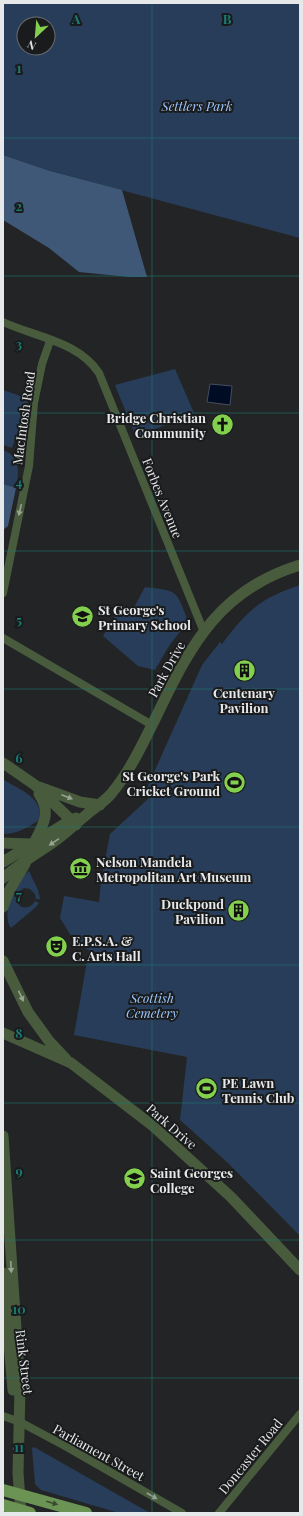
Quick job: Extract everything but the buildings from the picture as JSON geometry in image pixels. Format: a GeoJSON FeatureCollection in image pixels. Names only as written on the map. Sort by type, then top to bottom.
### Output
{"type":"FeatureCollection","features":[{"type":"Feature","properties":{"kind":"main road"},"geometry":{"type":"LineString","coordinates":[[3,1490],[19,1493],[86,1513]]}},
{"type":"Feature","properties":{"kind":"main road"},"geometry":{"type":"LineString","coordinates":[[3,1505],[24,1512]]}},
{"type":"Feature","properties":{"kind":"street","name":"Forbes Avenue"},"geometry":{"type":"LineString","coordinates":[[3,322],[50,341],[73,348],[94,365],[99,373],[204,632]]}},
{"type":"Feature","properties":{"kind":"street","name":"MacIntosh Road"},"geometry":{"type":"LineString","coordinates":[[3,593],[28,466],[34,402],[42,364],[50,341]]}},
{"type":"Feature","properties":{"kind":"street","name":"Park Drive"},"geometry":{"type":"LineString","coordinates":[[3,862],[33,843],[85,816],[100,805],[123,778],[182,666],[204,632],[227,604],[248,588],[270,576],[300,565]]}},
{"type":"Feature","properties":{"kind":"street"},"geometry":{"type":"LineString","coordinates":[[3,638],[152,725]]}},
{"type":"Feature","properties":{"kind":"street"},"geometry":{"type":"LineString","coordinates":[[3,763],[35,785],[73,822]]}},
{"type":"Feature","properties":{"kind":"street"},"geometry":{"type":"LineString","coordinates":[[3,843],[33,843],[46,817],[46,809],[40,795],[21,775]]}},
{"type":"Feature","properties":{"kind":"street"},"geometry":{"type":"LineString","coordinates":[[35,785],[80,802],[100,805]]}},
{"type":"Feature","properties":{"kind":"street","name":"Park Drive"},"geometry":{"type":"LineString","coordinates":[[3,878],[73,822]]}},
{"type":"Feature","properties":{"kind":"street"},"geometry":{"type":"LineString","coordinates":[[3,907],[8,890],[30,857]]}},
{"type":"Feature","properties":{"kind":"street"},"geometry":{"type":"LineString","coordinates":[[3,961],[28,1012],[38,1027],[71,1064]]}},
{"type":"Feature","properties":{"kind":"street","name":"Park Drive"},"geometry":{"type":"LineString","coordinates":[[3,1033],[71,1064],[153,1126],[232,1197],[300,1270]]}},
{"type":"Feature","properties":{"kind":"street","name":"Rink Street"},"geometry":{"type":"LineString","coordinates":[[3,1141],[8,1326]]}},
{"type":"Feature","properties":{"kind":"street","name":"Rink Street"},"geometry":{"type":"LineString","coordinates":[[3,1273],[8,1326],[20,1386],[18,1405],[20,1422],[19,1493],[24,1512]]}},
{"type":"Feature","properties":{"kind":"street","name":"Doncaster Road"},"geometry":{"type":"LineString","coordinates":[[219,1513],[300,1414]]}},
{"type":"Feature","properties":{"kind":"street","name":"Parliament Street"},"geometry":{"type":"LineString","coordinates":[[3,1416],[20,1422],[182,1513]]}},
{"type":"Feature","properties":{"kind":"green space","name":"Settlers Park"},"geometry":{"type":"Polygon","coordinates":[[[3,3],[300,3],[300,238],[50,171],[3,155],[3,3]]]}},
{"type":"Feature","properties":{"kind":"green space"},"geometry":{"type":"Polygon","coordinates":[[[175,369],[194,413],[136,437],[115,385],[175,369]]]}},
{"type":"Feature","properties":{"kind":"green space"},"geometry":{"type":"Polygon","coordinates":[[[3,390],[29,399],[12,448],[3,445],[3,390]]]}},
{"type":"Feature","properties":{"kind":"green space"},"geometry":{"type":"Polygon","coordinates":[[[3,450],[13,456],[16,461],[18,477],[16,488],[3,484],[3,450]]]}},
{"type":"Feature","properties":{"kind":"green space","name":"Scottish Cemetery"},"geometry":{"type":"Polygon","coordinates":[[[300,585],[300,1236],[228,1163],[180,1120],[187,1057],[74,1035],[89,950],[76,944],[60,918],[64,896],[99,902],[101,881],[110,834],[150,797],[147,788],[202,665],[220,642],[222,644],[239,622],[255,607],[274,595],[300,585]]]}},
{"type":"Feature","properties":{"kind":"green space"},"geometry":{"type":"Polygon","coordinates":[[[145,587],[170,591],[175,594],[181,603],[188,621],[169,646],[155,670],[138,666],[103,636],[122,605],[132,611],[145,587]]]}},
{"type":"Feature","properties":{"kind":"green space"},"geometry":{"type":"Polygon","coordinates":[[[3,779],[35,800],[40,813],[38,821],[17,832],[8,834],[3,834],[3,779]]]}},
{"type":"Feature","properties":{"kind":"green space"},"geometry":{"type":"Polygon","coordinates":[[[29,871],[38,890],[40,899],[36,899],[35,894],[30,889],[24,888],[17,893],[17,902],[22,907],[29,907],[35,901],[39,903],[11,928],[7,915],[8,907],[19,882],[29,871]]]}},
{"type":"Feature","properties":{"kind":"green space"},"geometry":{"type":"Polygon","coordinates":[[[34,1447],[150,1513],[119,1513],[41,1490],[35,1484],[32,1448],[34,1447]]]}},
{"type":"Feature","properties":{"kind":"shaded area"},"geometry":{"type":"Polygon","coordinates":[[[3,155],[50,171],[122,190],[147,277],[129,277],[79,272],[49,248],[3,220],[3,155]]]}},
{"type":"Feature","properties":{"kind":"shaded area"},"geometry":{"type":"Polygon","coordinates":[[[210,384],[232,386],[230,405],[207,402],[210,384]]]}},
{"type":"Feature","properties":{"kind":"shaded area"},"geometry":{"type":"Polygon","coordinates":[[[3,484],[16,488],[8,526],[3,530],[3,484]]]}},
{"type":"Feature","properties":{"kind":"place","name":"Bridge Christian Community"},"geometry":{"type":"Point","coordinates":[222,424]}},
{"type":"Feature","properties":{"kind":"place","name":"St George's Primary School"},"geometry":{"type":"Point","coordinates":[83,616]}},
{"type":"Feature","properties":{"kind":"place","name":"Centenary Pavilion"},"geometry":{"type":"Point","coordinates":[244,670]}},
{"type":"Feature","properties":{"kind":"place","name":"St George's Park Cricket Ground"},"geometry":{"type":"Point","coordinates":[235,782]}},
{"type":"Feature","properties":{"kind":"place","name":"Nelson Mandela Metropolitan Art Museum"},"geometry":{"type":"Point","coordinates":[80,868]}},
{"type":"Feature","properties":{"kind":"place","name":"Duckpond Pavilion"},"geometry":{"type":"Point","coordinates":[239,910]}},
{"type":"Feature","properties":{"kind":"place","name":"E.P.S.A. & C. Arts Hall"},"geometry":{"type":"Point","coordinates":[57,947]}},
{"type":"Feature","properties":{"kind":"place","name":"PE Lawn Tennis Club"},"geometry":{"type":"Point","coordinates":[206,1089]}},
{"type":"Feature","properties":{"kind":"place","name":"Saint Georges College"},"geometry":{"type":"Point","coordinates":[134,1179]}}]}
